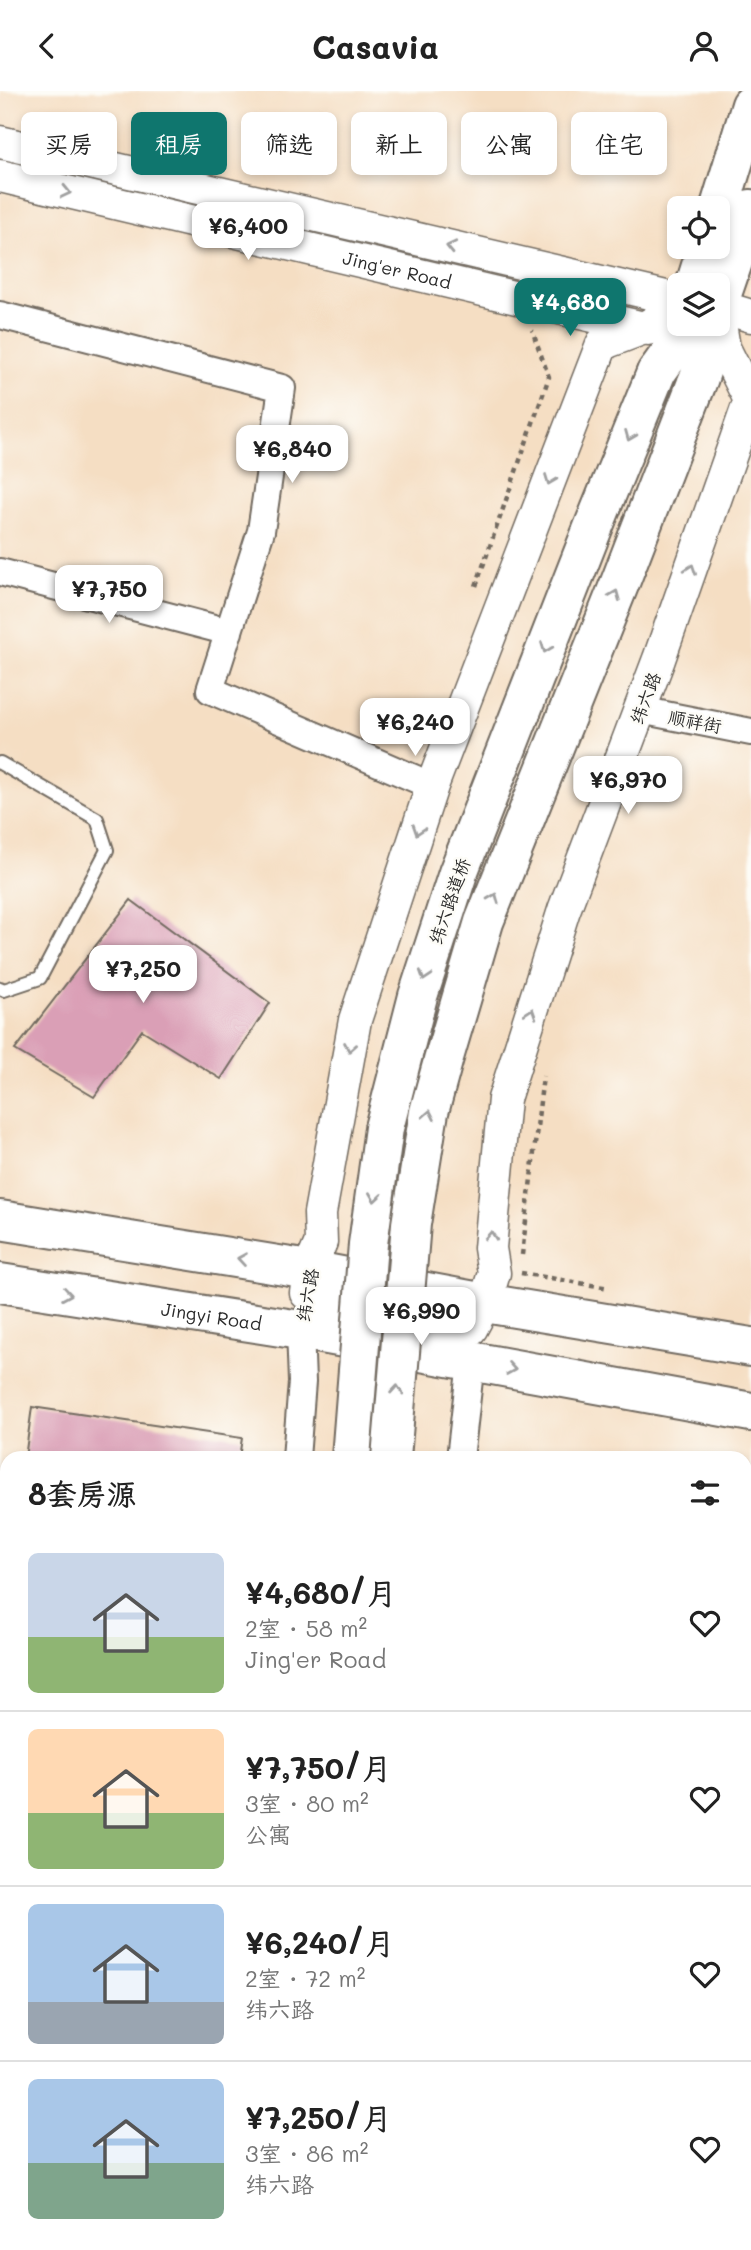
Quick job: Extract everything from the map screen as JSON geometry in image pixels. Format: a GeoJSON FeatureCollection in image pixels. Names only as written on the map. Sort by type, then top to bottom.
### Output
{"type":"FeatureCollection","features":[{"type":"Feature","properties":{"kind":"main road"},"geometry":{"type":"LineString","coordinates":[[723,196],[751,105]]}},
{"type":"Feature","properties":{"kind":"main road"},"geometry":{"type":"LineString","coordinates":[[725,273],[751,209]]}},
{"type":"Feature","properties":{"kind":"main road","name":"纬六路道桥"},"geometry":{"type":"LineString","coordinates":[[352,1451],[368,1244],[384,1128],[418,996],[463,861],[656,373],[693,336]]}},
{"type":"Feature","properties":{"kind":"main road"},"geometry":{"type":"LineString","coordinates":[[392,1451],[411,1224],[429,1112],[443,1061],[484,922],[704,366],[703,336]]}},
{"type":"Feature","properties":{"kind":"main road"},"geometry":{"type":"LineString","coordinates":[[0,1220],[310,1270],[751,1347]]}},
{"type":"Feature","properties":{"kind":"main road","name":"Jingyi Road"},"geometry":{"type":"LineString","coordinates":[[0,1283],[300,1330],[751,1412]]}},
{"type":"Feature","properties":{"kind":"street","name":"Jing'er Road"},"geometry":{"type":"LineString","coordinates":[[0,142],[667,297]]}},
{"type":"Feature","properties":{"kind":"street","name":"Jing'er Road"},"geometry":{"type":"LineString","coordinates":[[0,176],[667,318]]}},
{"type":"Feature","properties":{"kind":"street"},"geometry":{"type":"LineString","coordinates":[[0,315],[282,388],[261,531],[210,690],[432,786]]}},
{"type":"Feature","properties":{"kind":"street","name":"Jing'er Road"},"geometry":{"type":"LineString","coordinates":[[730,320],[751,316]]}},
{"type":"Feature","properties":{"kind":"street","name":"纬六路"},"geometry":{"type":"LineString","coordinates":[[300,1330],[310,1270],[321,1242],[320,1213],[355,1020],[432,786],[602,344],[667,332]]}},
{"type":"Feature","properties":{"kind":"street","name":"纬六路"},"geometry":{"type":"LineString","coordinates":[[300,1330],[321,1302],[471,1329],[500,1305],[490,1248],[504,1099],[564,910],[640,710],[750,400],[709,336]]}},
{"type":"Feature","properties":{"kind":"street"},"geometry":{"type":"LineString","coordinates":[[0,572],[229,632]]}},
{"type":"Feature","properties":{"kind":"street","name":"顺祥街"},"geometry":{"type":"LineString","coordinates":[[640,710],[751,732]]}},
{"type":"Feature","properties":{"kind":"street"},"geometry":{"type":"LineString","coordinates":[[297,1451],[302,1383],[300,1330]]}},
{"type":"Feature","properties":{"kind":"street"},"geometry":{"type":"LineString","coordinates":[[461,1451],[471,1362]]}},
{"type":"Feature","properties":{"kind":"lane"},"geometry":{"type":"LineString","coordinates":[[0,763],[96,819],[107,850],[40,978],[5,990],[0,988]]}},
{"type":"Feature","properties":{"kind":"path"},"geometry":{"type":"LineString","coordinates":[[500,1305],[526,1273],[522,1252],[544,1072]]}},
{"type":"Feature","properties":{"kind":"building"},"geometry":{"type":"Polygon","coordinates":[[[131,900],[270,1003],[221,1079],[142,1030],[94,1097],[15,1050],[131,900]]]}},
{"type":"Feature","properties":{"kind":"building"},"geometry":{"type":"Polygon","coordinates":[[[32,1407],[242,1438],[240,1451],[26,1451],[32,1407]]]}}]}
